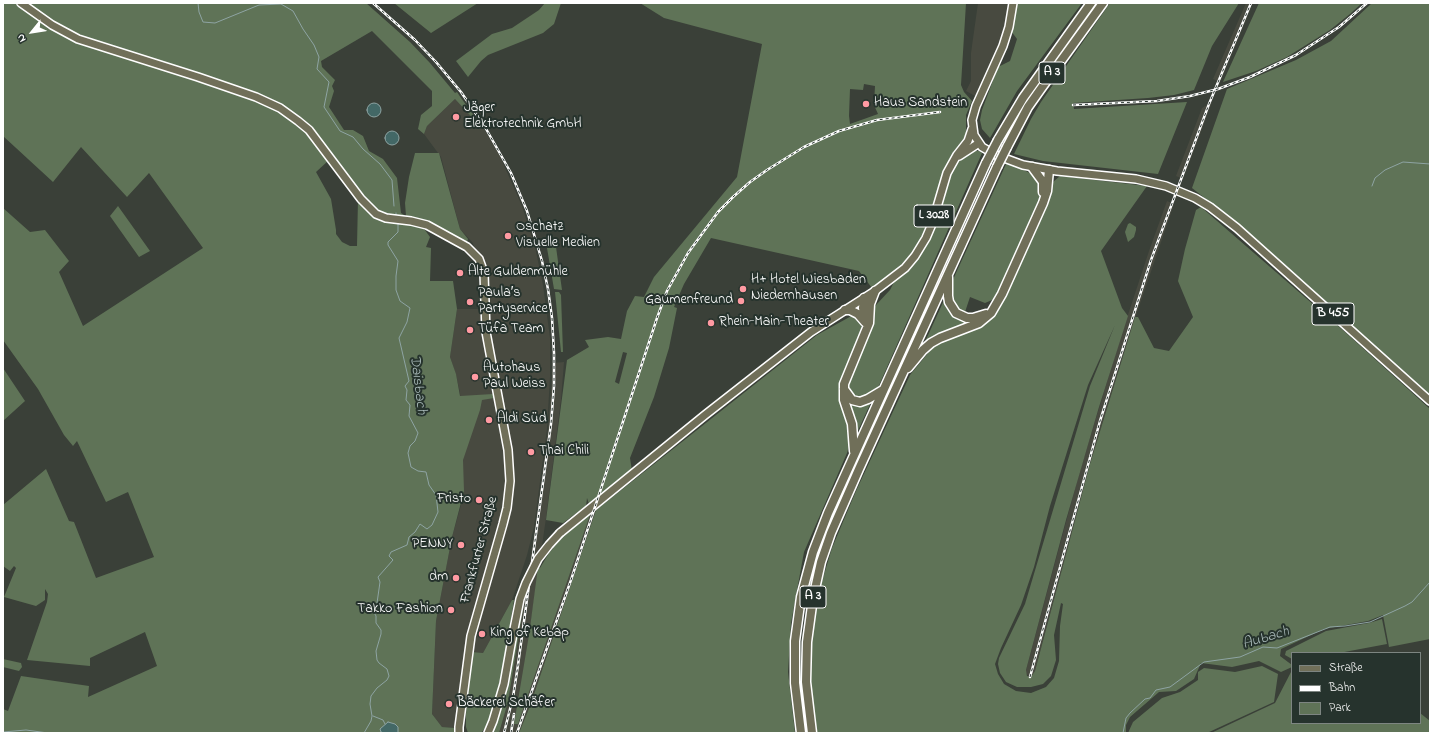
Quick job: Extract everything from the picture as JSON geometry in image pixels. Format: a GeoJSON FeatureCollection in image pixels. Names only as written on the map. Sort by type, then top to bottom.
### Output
{"type":"FeatureCollection","features":[{"type":"Feature","properties":{"kind":"highway","name":"A 3"},"geometry":{"type":"LineString","coordinates":[[801,733],[796,706],[794,662],[795,640],[801,596],[821,528],[986,163],[1027,92],[1091,3]]}},
{"type":"Feature","properties":{"kind":"highway","name":"A 3"},"geometry":{"type":"LineString","coordinates":[[812,733],[808,705],[806,662],[809,619],[816,579],[831,533],[902,374],[1007,147],[1028,107],[1103,3]]}},
{"type":"Feature","properties":{"kind":"highway"},"geometry":{"type":"LineString","coordinates":[[1032,167],[1043,182]]}},
{"type":"Feature","properties":{"kind":"highway"},"geometry":{"type":"LineString","coordinates":[[1043,203],[1044,176],[1049,170]]}},
{"type":"Feature","properties":{"kind":"highway"},"geometry":{"type":"LineString","coordinates":[[902,374],[931,343],[984,320],[991,313],[1002,294],[1043,203],[1047,191],[1049,170]]}},
{"type":"Feature","properties":{"kind":"highway"},"geometry":{"type":"LineString","coordinates":[[948,274],[949,302],[956,312],[967,318],[973,318],[985,314],[994,307]]}},
{"type":"Feature","properties":{"kind":"highway"},"geometry":{"type":"LineString","coordinates":[[854,454],[852,424],[844,400],[844,388],[847,375],[870,317],[871,300],[875,291]]}},
{"type":"Feature","properties":{"kind":"highway"},"geometry":{"type":"LineString","coordinates":[[864,298],[870,311]]}},
{"type":"Feature","properties":{"kind":"highway"},"geometry":{"type":"LineString","coordinates":[[864,298],[863,308],[867,326]]}},
{"type":"Feature","properties":{"kind":"highway"},"geometry":{"type":"LineString","coordinates":[[845,310],[850,310],[862,316],[867,326]]}},
{"type":"Feature","properties":{"kind":"highway"},"geometry":{"type":"LineString","coordinates":[[844,388],[852,400],[860,402],[884,389]]}},
{"type":"Feature","properties":{"kind":"main road","name":"Frankfurter Straße"},"geometry":{"type":"LineString","coordinates":[[21,3],[52,25],[78,39],[198,77],[256,97],[280,108],[309,130],[360,199],[376,214],[386,218],[412,221],[427,225],[467,247],[479,259],[484,273],[486,332],[508,450],[510,481],[507,508],[503,524],[471,636],[459,733]]}},
{"type":"Feature","properties":{"kind":"main road"},"geometry":{"type":"LineString","coordinates":[[972,129],[974,114],[1000,55],[1006,36],[1013,3]]}},
{"type":"Feature","properties":{"kind":"main road","name":"B 455"},"geometry":{"type":"LineString","coordinates":[[972,129],[979,143],[988,151],[1006,159],[1032,167],[1049,170],[1119,176],[1142,180],[1166,186],[1195,198],[1210,207],[1237,228],[1430,401]]}},
{"type":"Feature","properties":{"kind":"main road","name":"L 3028"},"geometry":{"type":"LineString","coordinates":[[488,733],[504,684],[517,612],[526,583],[538,560],[549,545],[560,533],[705,415],[811,332],[875,291],[904,268],[922,244],[932,224],[945,180],[954,160],[969,138],[972,129]]}},
{"type":"Feature","properties":{"kind":"main road"},"geometry":{"type":"LineString","coordinates":[[964,147],[972,142],[979,143]]}},
{"type":"Feature","properties":{"kind":"main road"},"geometry":{"type":"LineString","coordinates":[[954,160],[979,143]]}},
{"type":"Feature","properties":{"kind":"main road","name":"Frankfurter Straße"},"geometry":{"type":"LineString","coordinates":[[460,723],[463,733]]}},
{"type":"Feature","properties":{"kind":"shaded area"},"geometry":{"type":"Polygon","coordinates":[[[978,3],[1011,3],[1005,36],[975,96],[966,91],[971,81],[971,53],[978,3]]]}},
{"type":"Feature","properties":{"kind":"shaded area"},"geometry":{"type":"Polygon","coordinates":[[[1246,3],[1253,3],[1220,82],[1213,79],[1246,3]]]}},
{"type":"Feature","properties":{"kind":"shaded area"},"geometry":{"type":"Polygon","coordinates":[[[455,99],[484,129],[499,154],[522,206],[535,247],[543,285],[550,338],[550,377],[547,429],[534,527],[527,555],[512,600],[483,653],[466,652],[456,728],[442,727],[432,714],[436,621],[452,537],[461,505],[463,460],[460,393],[450,357],[457,309],[487,309],[490,303],[489,277],[485,262],[474,247],[473,243],[460,229],[441,157],[424,134],[427,126],[455,99]]]}},
{"type":"Feature","properties":{"kind":"shaded area"},"geometry":{"type":"Polygon","coordinates":[[[1212,102],[1183,179],[1176,176],[1202,108],[1212,102]]]}},
{"type":"Feature","properties":{"kind":"shaded area"},"geometry":{"type":"Polygon","coordinates":[[[1167,201],[1174,204],[1127,342],[1090,464],[1035,671],[1032,676],[1029,677],[1026,670],[1079,474],[1120,339],[1167,201]]]}},
{"type":"Feature","properties":{"kind":"shaded area"},"geometry":{"type":"Polygon","coordinates":[[[564,362],[561,400],[546,518],[529,635],[568,578],[589,517],[596,510],[530,706],[519,733],[499,733],[508,702],[533,544],[548,429],[553,363],[564,362]]]}},
{"type":"Feature","properties":{"kind":"green space"},"geometry":{"type":"Polygon","coordinates":[[[3,3],[366,3],[410,42],[455,93],[457,92],[481,127],[455,99],[427,126],[424,134],[418,129],[421,115],[432,106],[432,91],[372,31],[321,61],[322,67],[335,80],[332,86],[334,91],[329,107],[344,130],[353,130],[363,136],[369,151],[383,159],[397,178],[401,213],[406,216],[405,203],[415,153],[439,153],[460,229],[468,239],[466,244],[406,217],[408,224],[422,226],[430,237],[426,247],[431,248],[430,281],[453,281],[457,309],[450,357],[456,374],[460,396],[493,394],[494,398],[482,400],[463,460],[464,491],[452,537],[436,621],[432,714],[442,727],[456,728],[456,733],[3,733],[3,709],[8,711],[21,676],[89,686],[88,697],[157,666],[145,632],[90,658],[90,666],[27,660],[47,602],[48,594],[45,589],[45,600],[36,606],[4,597],[16,568],[14,566],[10,571],[3,566],[3,505],[46,469],[69,521],[74,522],[96,578],[154,557],[128,492],[106,502],[77,441],[73,446],[64,435],[38,389],[3,340],[3,208],[30,232],[45,230],[69,261],[59,272],[83,326],[203,248],[149,173],[127,197],[81,147],[53,182],[3,136],[3,3]],[[329,160],[316,172],[331,199],[336,234],[342,242],[350,246],[357,246],[358,199],[329,160]]]}},
{"type":"Feature","properties":{"kind":"green space"},"geometry":{"type":"Polygon","coordinates":[[[394,3],[478,3],[431,33],[394,3]]]}},
{"type":"Feature","properties":{"kind":"green space"},"geometry":{"type":"Polygon","coordinates":[[[545,3],[561,3],[554,24],[543,33],[488,55],[468,77],[456,61],[492,34],[512,28],[539,10],[545,3]]]}},
{"type":"Feature","properties":{"kind":"green space"},"geometry":{"type":"Polygon","coordinates":[[[640,3],[966,3],[961,85],[964,92],[972,101],[966,115],[966,134],[963,141],[955,150],[947,167],[923,237],[902,266],[872,288],[859,271],[711,238],[684,284],[674,307],[677,308],[669,348],[654,397],[630,458],[632,471],[589,504],[587,498],[586,506],[563,523],[546,520],[567,360],[589,347],[585,340],[608,337],[621,339],[627,311],[635,296],[644,297],[654,277],[737,177],[762,44],[664,18],[640,3]],[[864,84],[863,90],[850,89],[850,124],[878,114],[874,105],[875,86],[864,84]],[[623,352],[615,382],[619,384],[627,353],[623,352]]]}},
{"type":"Feature","properties":{"kind":"green space"},"geometry":{"type":"Polygon","coordinates":[[[1016,3],[1082,3],[1017,91],[990,138],[982,129],[980,120],[982,110],[998,67],[1010,61],[1017,39],[1011,31],[1016,3]]]}},
{"type":"Feature","properties":{"kind":"green space"},"geometry":{"type":"Polygon","coordinates":[[[1110,3],[1239,3],[1212,46],[1194,90],[1174,95],[1148,98],[1073,103],[1074,109],[1187,102],[1158,174],[1043,161],[1014,154],[1041,102],[1110,3]]]}},
{"type":"Feature","properties":{"kind":"green space"},"geometry":{"type":"Polygon","coordinates":[[[1259,3],[1362,3],[1330,30],[1287,57],[1256,71],[1223,82],[1259,3]]]}},
{"type":"Feature","properties":{"kind":"green space"},"geometry":{"type":"Polygon","coordinates":[[[1372,3],[1430,3],[1430,395],[1236,223],[1192,188],[1227,89],[1296,60],[1331,41],[1372,3]]]}},
{"type":"Feature","properties":{"kind":"green space"},"geometry":{"type":"Polygon","coordinates":[[[975,151],[982,153],[877,390],[860,400],[849,393],[847,382],[872,323],[875,306],[890,290],[895,280],[915,261],[955,166],[961,158],[975,151]]]}},
{"type":"Feature","properties":{"kind":"green space"},"geometry":{"type":"Polygon","coordinates":[[[1007,162],[1034,175],[1039,180],[1042,194],[1039,206],[997,298],[985,303],[970,297],[964,315],[952,304],[950,286],[1007,162]]]}},
{"type":"Feature","properties":{"kind":"green space"},"geometry":{"type":"Polygon","coordinates":[[[1060,176],[1147,186],[1101,251],[1122,308],[1128,316],[1099,407],[1066,520],[1026,670],[1027,676],[1031,677],[1035,671],[1090,464],[1135,317],[1138,317],[1154,348],[1169,351],[1193,317],[1178,281],[1196,210],[1201,207],[1345,332],[1430,409],[1430,639],[1389,647],[1383,615],[1368,621],[1324,629],[1281,649],[1280,656],[1291,664],[1291,667],[1281,672],[1259,661],[1232,667],[1201,663],[1194,679],[1176,691],[1159,692],[1130,717],[1126,725],[1126,733],[817,733],[810,688],[811,644],[817,598],[832,548],[856,491],[910,375],[933,347],[944,340],[987,321],[1049,198],[1053,182],[1060,176]],[[1115,325],[1088,385],[1050,506],[1034,567],[1021,605],[995,664],[998,674],[1004,684],[1016,691],[1031,693],[1046,687],[1054,678],[1059,661],[1060,626],[1063,604],[1061,603],[1054,635],[1056,660],[1051,676],[1043,684],[1031,687],[1017,687],[1006,682],[1000,673],[998,664],[999,658],[1025,604],[1090,386],[1115,325]]]}},
{"type":"Feature","properties":{"kind":"green space"},"geometry":{"type":"Polygon","coordinates":[[[118,206],[150,251],[139,257],[110,216],[118,206]]]}},
{"type":"Feature","properties":{"kind":"green space"},"geometry":{"type":"Polygon","coordinates":[[[1130,223],[1136,227],[1136,230],[1134,237],[1128,242],[1125,232],[1128,224],[1130,223]]]}},
{"type":"Feature","properties":{"kind":"green space"},"geometry":{"type":"Polygon","coordinates":[[[556,247],[562,290],[554,289],[547,248],[556,247]]]}},
{"type":"Feature","properties":{"kind":"green space"},"geometry":{"type":"Polygon","coordinates":[[[555,292],[559,292],[561,295],[563,352],[561,352],[555,292]]]}},
{"type":"Feature","properties":{"kind":"green space"},"geometry":{"type":"Polygon","coordinates":[[[945,298],[947,305],[978,321],[924,344],[945,298]]]}},
{"type":"Feature","properties":{"kind":"green space"},"geometry":{"type":"Polygon","coordinates":[[[855,314],[860,320],[862,329],[840,384],[850,428],[850,442],[847,453],[804,552],[791,623],[788,672],[795,733],[519,733],[530,706],[596,510],[817,335],[855,314]]]}},
{"type":"Feature","properties":{"kind":"green space"},"geometry":{"type":"Polygon","coordinates":[[[3,368],[25,401],[3,421],[3,368]]]}},
{"type":"Feature","properties":{"kind":"green space"},"geometry":{"type":"Polygon","coordinates":[[[846,399],[872,400],[856,435],[846,399]]]}},
{"type":"Feature","properties":{"kind":"green space"},"geometry":{"type":"Polygon","coordinates":[[[591,512],[518,724],[514,724],[529,635],[538,567],[540,568],[549,553],[560,540],[591,512]]]}},
{"type":"Feature","properties":{"kind":"green space"},"geometry":{"type":"Polygon","coordinates":[[[512,600],[514,600],[504,663],[493,710],[486,727],[481,733],[468,733],[466,727],[466,714],[472,652],[483,653],[512,600]]]}},
{"type":"Feature","properties":{"kind":"green space"},"geometry":{"type":"Polygon","coordinates":[[[524,603],[508,702],[499,733],[488,733],[512,642],[516,639],[522,605],[524,603]]]}},
{"type":"Feature","properties":{"kind":"green space"},"geometry":{"type":"Polygon","coordinates":[[[1382,619],[1387,644],[1344,652],[1291,652],[1291,658],[1285,655],[1286,651],[1326,631],[1382,619]]]}},
{"type":"Feature","properties":{"kind":"green space"},"geometry":{"type":"Polygon","coordinates":[[[3,659],[21,663],[22,667],[19,671],[3,667],[3,659]]]}},
{"type":"Feature","properties":{"kind":"green space"},"geometry":{"type":"Polygon","coordinates":[[[1262,666],[1278,674],[1274,702],[1207,733],[1128,733],[1133,722],[1162,698],[1180,692],[1198,680],[1198,672],[1204,668],[1235,672],[1262,666]]]}},
{"type":"Feature","properties":{"kind":"green space"},"geometry":{"type":"Polygon","coordinates":[[[1291,672],[1291,724],[1421,724],[1421,714],[1430,721],[1430,733],[1211,733],[1275,703],[1291,672]]]}},
{"type":"Feature","properties":{"kind":"water"},"geometry":{"type":"Polygon","coordinates":[[[374,103],[379,105],[381,110],[379,115],[374,117],[369,115],[367,110],[369,105],[374,103]]]}},
{"type":"Feature","properties":{"kind":"water"},"geometry":{"type":"Polygon","coordinates":[[[392,131],[397,133],[399,138],[397,143],[392,145],[387,143],[385,138],[387,133],[392,131]]]}},
{"type":"Feature","properties":{"kind":"water"},"geometry":{"type":"Polygon","coordinates":[[[388,722],[395,724],[398,727],[398,733],[381,732],[380,729],[388,722]]]}},
{"type":"Feature","properties":{"kind":"waterway","name":"Daisbach"},"geometry":{"type":"LineString","coordinates":[[198,3],[199,12],[203,22],[215,23],[259,5],[281,4],[293,11],[314,45],[319,57],[317,69],[329,82],[324,107],[340,131],[353,137],[363,149],[380,164],[392,180],[394,206]]}},
{"type":"Feature","properties":{"kind":"waterway"},"geometry":{"type":"LineString","coordinates":[[1372,186],[1375,178],[1385,170],[1403,162],[1430,164]]}},
{"type":"Feature","properties":{"kind":"waterway","name":"Daisbach"},"geometry":{"type":"LineString","coordinates":[[364,733],[371,721],[372,716],[370,704],[371,696],[389,676],[387,669],[377,660],[376,651],[381,630],[376,623],[376,616],[372,609],[377,603],[380,582],[378,577],[393,560],[389,556],[391,552],[407,545],[409,537],[415,532],[420,524],[427,529],[432,525],[438,512],[436,495],[429,485],[426,472],[418,471],[411,467],[408,453],[410,446],[415,441],[418,433],[409,416],[410,405],[406,400],[407,390],[405,386],[409,381],[399,338],[407,322],[410,308],[400,301],[396,290],[398,261],[388,245],[388,242],[398,232],[398,223]]}},
{"type":"Feature","properties":{"kind":"waterway","name":"Aubach"},"geometry":{"type":"LineString","coordinates":[[1123,733],[1126,718],[1145,699],[1150,698],[1156,690],[1170,687],[1204,662],[1240,657],[1263,647],[1277,648],[1330,627],[1370,622],[1412,602],[1430,582]]}},
{"type":"Feature","properties":{"kind":"waterway"},"geometry":{"type":"LineString","coordinates":[[373,716],[383,720],[385,724]]}},
{"type":"Feature","properties":{"kind":"waterway"},"geometry":{"type":"LineString","coordinates":[[3,732],[26,730],[48,733]]}},
{"type":"Feature","properties":{"kind":"railway"},"geometry":{"type":"LineString","coordinates":[[373,3],[415,40],[436,62],[461,92],[485,127],[511,173],[527,211],[542,261],[548,289],[552,318],[554,353],[554,386],[551,424],[518,665],[513,697],[504,733]]}},
{"type":"Feature","properties":{"kind":"railway"},"geometry":{"type":"LineString","coordinates":[[1030,677],[1100,421],[1151,260],[1209,104],[1251,3]]}},
{"type":"Feature","properties":{"kind":"railway"},"geometry":{"type":"LineString","coordinates":[[1073,105],[1157,101],[1190,96],[1218,89],[1250,77],[1296,55],[1339,27],[1367,3]]}},
{"type":"Feature","properties":{"kind":"railway"},"geometry":{"type":"LineString","coordinates":[[517,733],[571,580],[657,318],[667,291],[688,253],[718,212],[733,197],[767,170],[804,147],[839,131],[877,120],[940,112]]}},
{"type":"Feature","properties":{"kind":"railway"},"geometry":{"type":"LineString","coordinates":[[511,733],[514,714]]}},
{"type":"Feature","properties":{"kind":"place","name":"Haus Sandstein"},"geometry":{"type":"Point","coordinates":[866,104]}},
{"type":"Feature","properties":{"kind":"place","name":"Jäger Elektrotechnik GmbH"},"geometry":{"type":"Point","coordinates":[456,117]}},
{"type":"Feature","properties":{"kind":"place","name":"Oschatz Visuelle Medien"},"geometry":{"type":"Point","coordinates":[508,236]}},
{"type":"Feature","properties":{"kind":"place","name":"Alte Guldenmühle"},"geometry":{"type":"Point","coordinates":[460,273]}},
{"type":"Feature","properties":{"kind":"place","name":"H+ Hotel Wiesbaden Niedernhausen"},"geometry":{"type":"Point","coordinates":[743,289]}},
{"type":"Feature","properties":{"kind":"place","name":"Gaumenfreund"},"geometry":{"type":"Point","coordinates":[741,301]}},
{"type":"Feature","properties":{"kind":"place","name":"Paula′s Partyservice"},"geometry":{"type":"Point","coordinates":[470,302]}},
{"type":"Feature","properties":{"kind":"place","name":"Rhein-Main-Theater"},"geometry":{"type":"Point","coordinates":[711,323]}},
{"type":"Feature","properties":{"kind":"place","name":"Tüfa Team"},"geometry":{"type":"Point","coordinates":[470,330]}},
{"type":"Feature","properties":{"kind":"place","name":"Autohaus Paul Weiss"},"geometry":{"type":"Point","coordinates":[475,377]}},
{"type":"Feature","properties":{"kind":"place","name":"Aldi Süd"},"geometry":{"type":"Point","coordinates":[489,420]}},
{"type":"Feature","properties":{"kind":"place","name":"Thai Chili"},"geometry":{"type":"Point","coordinates":[531,452]}},
{"type":"Feature","properties":{"kind":"place","name":"Fristo"},"geometry":{"type":"Point","coordinates":[479,500]}},
{"type":"Feature","properties":{"kind":"place","name":"PENNY"},"geometry":{"type":"Point","coordinates":[461,545]}},
{"type":"Feature","properties":{"kind":"place","name":"dm"},"geometry":{"type":"Point","coordinates":[456,578]}},
{"type":"Feature","properties":{"kind":"place","name":"Takko Fashion"},"geometry":{"type":"Point","coordinates":[451,610]}},
{"type":"Feature","properties":{"kind":"place","name":"King of Kebap"},"geometry":{"type":"Point","coordinates":[482,634]}},
{"type":"Feature","properties":{"kind":"place","name":"Bäckerei Schäfer"},"geometry":{"type":"Point","coordinates":[449,704]}}]}
